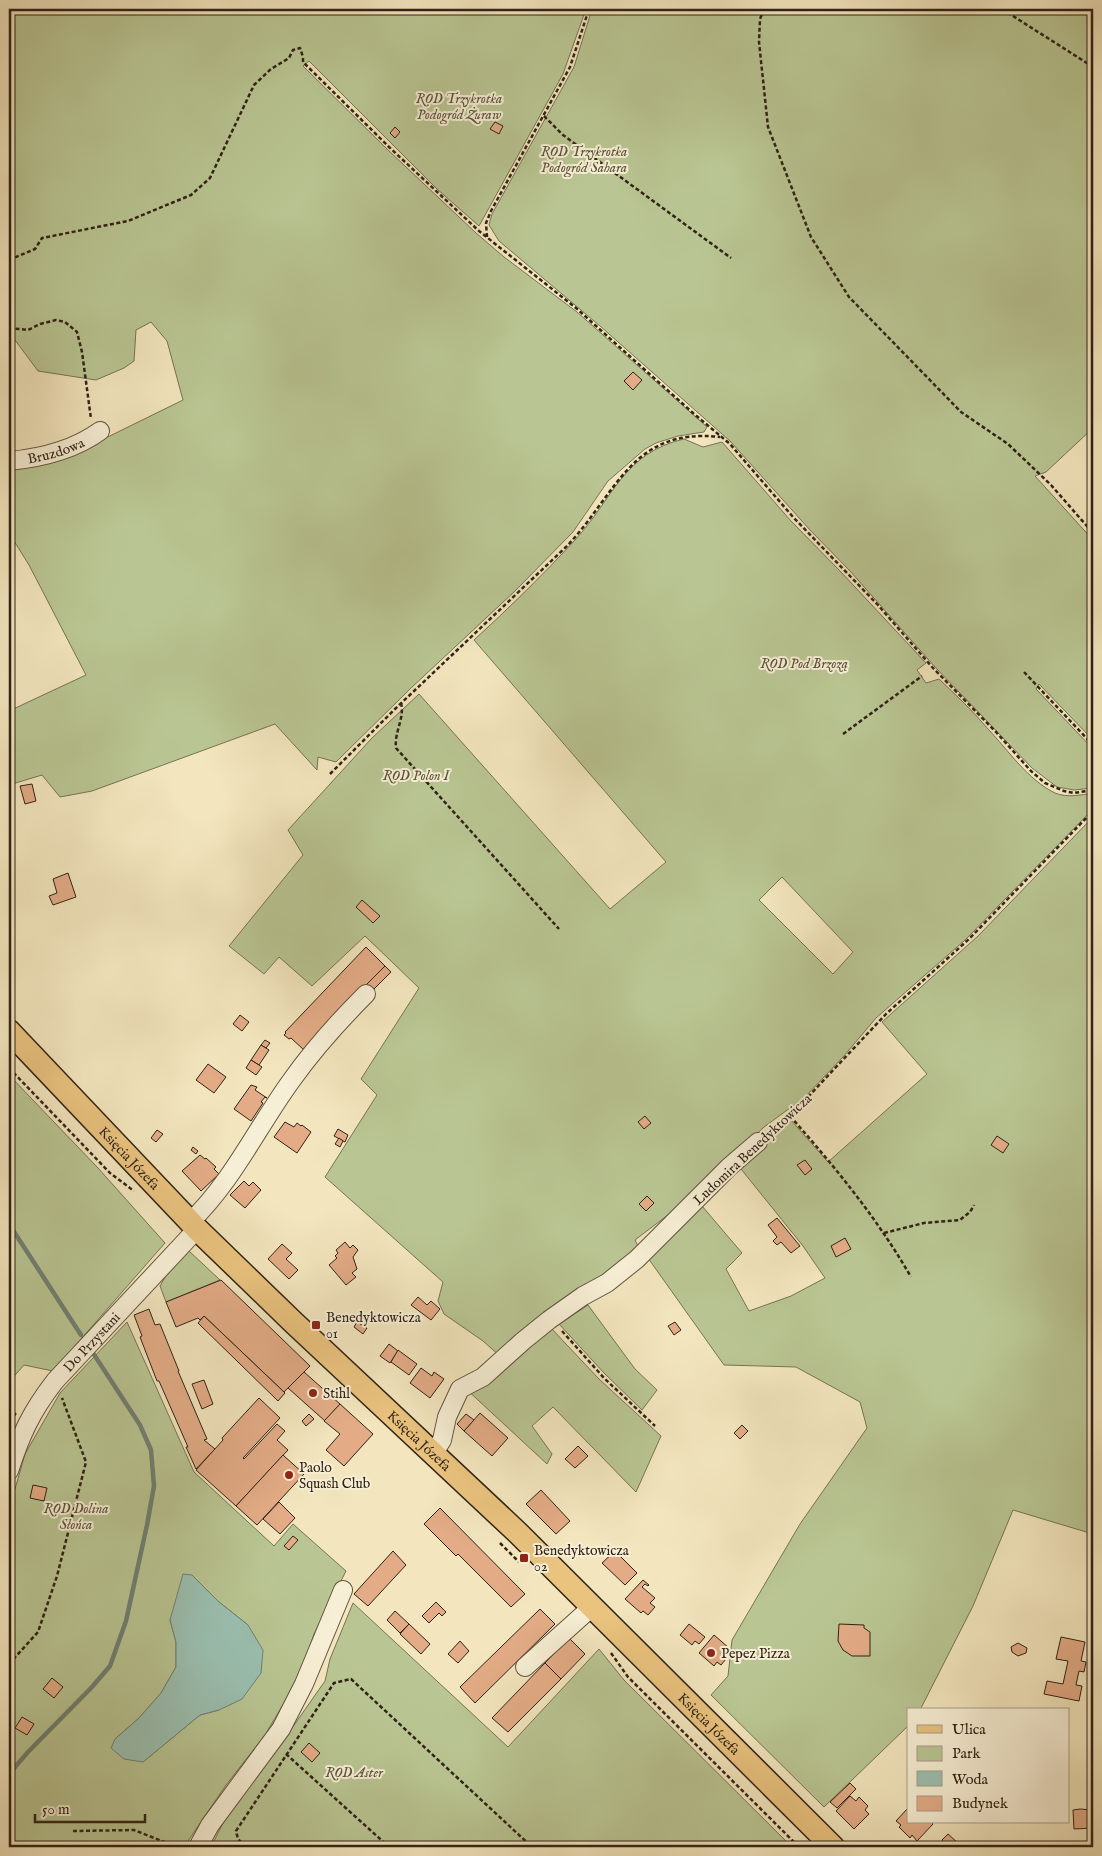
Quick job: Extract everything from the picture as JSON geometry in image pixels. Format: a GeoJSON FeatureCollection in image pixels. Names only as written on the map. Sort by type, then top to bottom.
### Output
{"type":"FeatureCollection","features":[{"type":"Feature","properties":{"kind":"main road","name":"Księcia Józefa"},"geometry":{"type":"LineString","coordinates":[[9,1031],[194,1225],[293,1322],[434,1453],[593,1606],[833,1847]]}},
{"type":"Feature","properties":{"kind":"street","name":"Bruzdowa"},"geometry":{"type":"LineString","coordinates":[[9,461],[44,456],[67,448],[97,433]]}},
{"type":"Feature","properties":{"kind":"street","name":"Do Przystani"},"geometry":{"type":"LineString","coordinates":[[9,1471],[26,1425],[50,1388],[194,1225],[291,1081],[339,1022],[366,994]]}},
{"type":"Feature","properties":{"kind":"street","name":"Ludomira Benedyktowicza"},"geometry":{"type":"LineString","coordinates":[[434,1453],[442,1440],[447,1417],[460,1389],[483,1377],[523,1340],[549,1320],[607,1283],[637,1259],[729,1167],[758,1142]]}},
{"type":"Feature","properties":{"kind":"street"},"geometry":{"type":"LineString","coordinates":[[198,1847],[210,1825],[281,1729],[304,1684],[344,1590]]}},
{"type":"Feature","properties":{"kind":"street"},"geometry":{"type":"LineString","coordinates":[[525,1667],[593,1606]]}},
{"type":"Feature","properties":{"kind":"path"},"geometry":{"type":"LineString","coordinates":[[487,237],[486,223],[491,211],[570,67],[589,9]]}},
{"type":"Feature","properties":{"kind":"path"},"geometry":{"type":"LineString","coordinates":[[764,9],[760,19],[759,42],[768,127],[811,237],[849,297],[961,412],[1008,444],[1051,484],[1093,533]]}},
{"type":"Feature","properties":{"kind":"path"},"geometry":{"type":"LineString","coordinates":[[1002,9],[1090,65],[1093,65]]}},
{"type":"Feature","properties":{"kind":"path"},"geometry":{"type":"LineString","coordinates":[[9,260],[35,249],[42,238],[128,221],[191,194],[210,178],[254,85],[266,72],[289,58],[292,50],[298,47],[301,51],[303,62],[478,231],[576,308],[746,461],[793,518],[877,604],[933,668],[996,732],[1031,771],[1045,783],[1064,791],[1074,793],[1093,790]]}},
{"type":"Feature","properties":{"kind":"path"},"geometry":{"type":"LineString","coordinates":[[543,115],[563,135],[731,258]]}},
{"type":"Feature","properties":{"kind":"path"},"geometry":{"type":"LineString","coordinates":[[9,328],[28,330],[40,324],[56,320],[65,322],[77,332],[97,433]]}},
{"type":"Feature","properties":{"kind":"path"},"geometry":{"type":"LineString","coordinates":[[330,774],[401,703],[566,547],[579,533],[621,475],[648,451],[664,442],[695,434],[721,437]]}},
{"type":"Feature","properties":{"kind":"path"},"geometry":{"type":"LineString","coordinates":[[1024,672],[1093,745]]}},
{"type":"Feature","properties":{"kind":"path"},"geometry":{"type":"LineString","coordinates":[[843,734],[922,676]]}},
{"type":"Feature","properties":{"kind":"path"},"geometry":{"type":"LineString","coordinates":[[401,703],[403,709],[395,739],[396,748],[559,929]]}},
{"type":"Feature","properties":{"kind":"path","name":"Ludomira Benedyktowicza"},"geometry":{"type":"LineString","coordinates":[[758,1142],[790,1116],[886,1014],[969,939],[1093,811]]}},
{"type":"Feature","properties":{"kind":"path"},"geometry":{"type":"LineString","coordinates":[[9,1068],[110,1173],[134,1192]]}},
{"type":"Feature","properties":{"kind":"path"},"geometry":{"type":"LineString","coordinates":[[790,1116],[857,1196],[884,1233],[911,1277]]}},
{"type":"Feature","properties":{"kind":"path"},"geometry":{"type":"LineString","coordinates":[[884,1233],[924,1223],[960,1220],[970,1212],[974,1204]]}},
{"type":"Feature","properties":{"kind":"path"},"geometry":{"type":"LineString","coordinates":[[549,1320],[562,1331],[604,1378],[655,1426]]}},
{"type":"Feature","properties":{"kind":"path"},"geometry":{"type":"LineString","coordinates":[[9,1664],[38,1632],[57,1576],[86,1462],[60,1393]]}},
{"type":"Feature","properties":{"kind":"path"},"geometry":{"type":"LineString","coordinates":[[609,1650],[628,1677],[799,1847]]}},
{"type":"Feature","properties":{"kind":"path"},"geometry":{"type":"LineString","coordinates":[[246,1847],[238,1840],[236,1831],[334,1683],[351,1679],[532,1847]]}},
{"type":"Feature","properties":{"kind":"path"},"geometry":{"type":"LineString","coordinates":[[282,1752],[388,1847]]}},
{"type":"Feature","properties":{"kind":"path"},"geometry":{"type":"LineString","coordinates":[[73,1831],[134,1830],[177,1847]]}},
{"type":"Feature","properties":{"kind":"green space","name":"ROD Trzykrotka Podogród Żuraw"},"geometry":{"type":"Polygon","coordinates":[[[9,9],[586,9],[563,74],[479,226],[437,189],[309,61],[303,66],[476,233],[504,257],[577,312],[707,427],[704,432],[678,436],[656,443],[645,449],[608,481],[573,532],[515,591],[410,689],[336,762],[318,757],[317,770],[275,724],[92,791],[60,797],[42,775],[9,785],[9,711],[86,675],[29,565],[9,533],[9,466],[65,458],[183,400],[167,341],[151,322],[136,330],[134,361],[124,368],[96,380],[38,371],[12,336],[9,338],[9,9]]]}},
{"type":"Feature","properties":{"kind":"green space","name":"ROD Trzykrotka Podogród Sahara"},"geometry":{"type":"Polygon","coordinates":[[[592,9],[1093,9],[1093,428],[1046,472],[1035,476],[1093,540],[1093,740],[1039,684],[1036,689],[1093,749],[1093,788],[1074,790],[1057,787],[1032,768],[935,667],[850,571],[810,530],[730,441],[600,326],[499,241],[489,225],[492,214],[574,67],[592,9]]]}},
{"type":"Feature","properties":{"kind":"green space"},"geometry":{"type":"Polygon","coordinates":[[[684,439],[703,447],[722,442],[791,521],[926,663],[917,670],[926,683],[939,679],[976,716],[1027,773],[1045,787],[1055,793],[1064,795],[1074,796],[1093,793],[1093,809],[965,940],[876,1018],[843,1057],[805,1097],[764,1127],[685,1202],[635,1240],[639,1248],[500,1356],[483,1341],[444,1314],[438,1301],[443,1282],[325,1177],[377,1095],[361,1079],[419,988],[365,936],[312,986],[279,957],[264,974],[229,946],[303,855],[288,830],[372,738],[419,694],[610,909],[666,862],[474,640],[526,591],[575,540],[633,466],[663,446],[684,439]],[[782,877],[759,900],[833,974],[853,952],[782,877]]]}},
{"type":"Feature","properties":{"kind":"green space"},"geometry":{"type":"Polygon","coordinates":[[[1093,817],[1093,1534],[1013,1510],[973,1606],[921,1708],[907,1708],[907,1727],[824,1807],[711,1695],[728,1676],[732,1640],[800,1524],[867,1428],[860,1402],[796,1367],[724,1365],[648,1258],[702,1206],[742,1253],[726,1269],[749,1311],[791,1296],[825,1278],[803,1246],[737,1164],[790,1119],[828,1162],[927,1074],[882,1022],[978,936],[1093,817]]]}},
{"type":"Feature","properties":{"kind":"green space"},"geometry":{"type":"Polygon","coordinates":[[[9,1075],[98,1168],[165,1243],[53,1371],[24,1365],[9,1382],[9,1075]]]}},
{"type":"Feature","properties":{"kind":"green space"},"geometry":{"type":"Polygon","coordinates":[[[189,1251],[220,1280],[166,1302],[160,1286],[180,1258],[189,1251]]]}},
{"type":"Feature","properties":{"kind":"green space"},"geometry":{"type":"Polygon","coordinates":[[[588,1305],[635,1369],[657,1390],[642,1410],[604,1373],[559,1324],[588,1305]]]}},
{"type":"Feature","properties":{"kind":"green space","name":"ROD Dolina Słońca"},"geometry":{"type":"Polygon","coordinates":[[[127,1322],[194,1472],[274,1546],[293,1524],[346,1571],[314,1634],[300,1676],[265,1735],[226,1785],[184,1847],[9,1847],[9,1510],[25,1454],[60,1393],[127,1322]],[[219,1602],[170,1620],[176,1642],[176,1667],[161,1693],[139,1718],[115,1739],[143,1762],[200,1715],[219,1710],[248,1625],[219,1602]]]}},
{"type":"Feature","properties":{"kind":"green space"},"geometry":{"type":"Polygon","coordinates":[[[550,1327],[599,1379],[661,1436],[636,1492],[553,1407],[532,1426],[552,1454],[547,1464],[465,1388],[550,1327]]]}},
{"type":"Feature","properties":{"kind":"green space","name":"ROD Aster"},"geometry":{"type":"Polygon","coordinates":[[[353,1603],[508,1747],[599,1649],[624,1680],[792,1847],[211,1847],[225,1819],[325,1681],[330,1659],[353,1603]]]}},
{"type":"Feature","properties":{"kind":"water"},"geometry":{"type":"Polygon","coordinates":[[[183,1574],[192,1575],[219,1602],[248,1625],[263,1650],[261,1673],[242,1699],[219,1710],[200,1715],[143,1762],[124,1759],[111,1748],[115,1739],[139,1718],[161,1693],[176,1667],[176,1642],[170,1620],[183,1574]]]}},
{"type":"Feature","properties":{"kind":"building"},"geometry":{"type":"Polygon","coordinates":[[[495,122],[503,126],[499,134],[490,129],[495,122]]]}},
{"type":"Feature","properties":{"kind":"building"},"geometry":{"type":"Polygon","coordinates":[[[395,127],[400,132],[395,138],[390,133],[395,127]]]}},
{"type":"Feature","properties":{"kind":"building"},"geometry":{"type":"Polygon","coordinates":[[[633,372],[642,380],[633,390],[624,381],[633,372]]]}},
{"type":"Feature","properties":{"kind":"building"},"geometry":{"type":"Polygon","coordinates":[[[32,784],[36,801],[25,804],[20,786],[32,784]]]}},
{"type":"Feature","properties":{"kind":"building"},"geometry":{"type":"Polygon","coordinates":[[[68,873],[76,897],[53,905],[49,896],[57,893],[53,879],[68,873]]]}},
{"type":"Feature","properties":{"kind":"building"},"geometry":{"type":"Polygon","coordinates":[[[362,900],[380,916],[373,923],[356,907],[362,900]]]}},
{"type":"Feature","properties":{"kind":"building"},"geometry":{"type":"Polygon","coordinates":[[[366,947],[385,966],[304,1050],[291,1038],[289,1039],[284,1035],[285,1032],[366,947]]]}},
{"type":"Feature","properties":{"kind":"building"},"geometry":{"type":"Polygon","coordinates":[[[385,966],[391,972],[371,992],[365,986],[385,966]]]}},
{"type":"Feature","properties":{"kind":"building"},"geometry":{"type":"Polygon","coordinates":[[[240,1015],[249,1022],[242,1031],[233,1024],[240,1015]]]}},
{"type":"Feature","properties":{"kind":"building"},"geometry":{"type":"Polygon","coordinates":[[[265,1040],[270,1043],[266,1048],[261,1045],[265,1040]]]}},
{"type":"Feature","properties":{"kind":"building"},"geometry":{"type":"Polygon","coordinates":[[[261,1045],[269,1050],[259,1065],[251,1060],[261,1045]]]}},
{"type":"Feature","properties":{"kind":"building"},"geometry":{"type":"Polygon","coordinates":[[[251,1060],[262,1067],[256,1075],[246,1068],[251,1060]]]}},
{"type":"Feature","properties":{"kind":"building"},"geometry":{"type":"Polygon","coordinates":[[[208,1064],[226,1077],[214,1093],[196,1080],[208,1064]]]}},
{"type":"Feature","properties":{"kind":"building"},"geometry":{"type":"Polygon","coordinates":[[[251,1085],[257,1087],[255,1090],[267,1098],[265,1097],[261,1102],[263,1103],[251,1121],[234,1109],[251,1085]]]}},
{"type":"Feature","properties":{"kind":"building"},"geometry":{"type":"Polygon","coordinates":[[[645,1116],[651,1123],[644,1129],[638,1122],[645,1116]]]}},
{"type":"Feature","properties":{"kind":"building"},"geometry":{"type":"Polygon","coordinates":[[[285,1122],[294,1127],[297,1123],[311,1132],[297,1153],[274,1137],[285,1122]]]}},
{"type":"Feature","properties":{"kind":"building"},"geometry":{"type":"Polygon","coordinates":[[[338,1129],[348,1135],[345,1142],[334,1136],[338,1129]]]}},
{"type":"Feature","properties":{"kind":"building"},"geometry":{"type":"Polygon","coordinates":[[[157,1130],[163,1134],[156,1142],[151,1138],[157,1130]]]}},
{"type":"Feature","properties":{"kind":"building"},"geometry":{"type":"Polygon","coordinates":[[[997,1136],[1009,1144],[1003,1153],[991,1145],[997,1136]]]}},
{"type":"Feature","properties":{"kind":"building"},"geometry":{"type":"Polygon","coordinates":[[[339,1138],[343,1141],[340,1147],[335,1144],[339,1138]]]}},
{"type":"Feature","properties":{"kind":"building"},"geometry":{"type":"Polygon","coordinates":[[[193,1147],[198,1151],[196,1154],[191,1150],[193,1147]]]}},
{"type":"Feature","properties":{"kind":"building"},"geometry":{"type":"Polygon","coordinates":[[[200,1155],[216,1167],[214,1169],[219,1174],[201,1191],[182,1171],[200,1155]]]}},
{"type":"Feature","properties":{"kind":"building"},"geometry":{"type":"Polygon","coordinates":[[[805,1160],[812,1169],[805,1175],[797,1165],[805,1160]]]}},
{"type":"Feature","properties":{"kind":"building"},"geometry":{"type":"Polygon","coordinates":[[[244,1181],[249,1186],[253,1182],[261,1190],[245,1208],[230,1195],[244,1181]]]}},
{"type":"Feature","properties":{"kind":"building"},"geometry":{"type":"Polygon","coordinates":[[[647,1196],[654,1203],[646,1211],[639,1204],[647,1196]]]}},
{"type":"Feature","properties":{"kind":"building"},"geometry":{"type":"Polygon","coordinates":[[[777,1218],[800,1246],[791,1253],[781,1242],[777,1245],[773,1241],[777,1237],[768,1225],[777,1218]]]}},
{"type":"Feature","properties":{"kind":"building"},"geometry":{"type":"Polygon","coordinates":[[[845,1238],[851,1249],[836,1257],[831,1246],[845,1238]]]}},
{"type":"Feature","properties":{"kind":"building"},"geometry":{"type":"Polygon","coordinates":[[[345,1242],[350,1248],[353,1245],[358,1250],[353,1257],[357,1269],[352,1273],[356,1277],[346,1285],[329,1265],[337,1258],[335,1256],[338,1253],[336,1250],[345,1242]]]}},
{"type":"Feature","properties":{"kind":"building"},"geometry":{"type":"Polygon","coordinates":[[[282,1244],[292,1253],[286,1259],[298,1270],[289,1279],[268,1259],[282,1244]]]}},
{"type":"Feature","properties":{"kind":"building"},"geometry":{"type":"Polygon","coordinates":[[[221,1280],[310,1366],[284,1392],[204,1316],[200,1320],[198,1318],[176,1327],[166,1302],[221,1280]]]}},
{"type":"Feature","properties":{"kind":"building"},"geometry":{"type":"Polygon","coordinates":[[[418,1297],[427,1305],[431,1301],[440,1309],[431,1320],[411,1305],[418,1297]]]}},
{"type":"Feature","properties":{"kind":"building"},"geometry":{"type":"Polygon","coordinates":[[[149,1309],[155,1325],[160,1324],[207,1439],[204,1440],[215,1449],[196,1469],[159,1381],[157,1381],[140,1337],[142,1336],[134,1315],[149,1309]]]}},
{"type":"Feature","properties":{"kind":"building"},"geometry":{"type":"Polygon","coordinates":[[[204,1316],[285,1393],[278,1401],[198,1323],[204,1316]]]}},
{"type":"Feature","properties":{"kind":"building"},"geometry":{"type":"Polygon","coordinates":[[[357,1322],[367,1328],[363,1334],[354,1327],[357,1322]]]}},
{"type":"Feature","properties":{"kind":"building"},"geometry":{"type":"Polygon","coordinates":[[[675,1322],[681,1330],[674,1335],[668,1326],[675,1322]]]}},
{"type":"Feature","properties":{"kind":"building"},"geometry":{"type":"Polygon","coordinates":[[[389,1344],[398,1351],[390,1363],[380,1356],[389,1344]]]}},
{"type":"Feature","properties":{"kind":"building"},"geometry":{"type":"Polygon","coordinates":[[[398,1350],[417,1364],[409,1375],[391,1362],[398,1350]]]}},
{"type":"Feature","properties":{"kind":"building"},"geometry":{"type":"Polygon","coordinates":[[[421,1368],[432,1376],[434,1372],[444,1379],[430,1398],[410,1383],[421,1368]]]}},
{"type":"Feature","properties":{"kind":"building"},"geometry":{"type":"Polygon","coordinates":[[[304,1372],[340,1404],[325,1421],[288,1388],[304,1372]]]}},
{"type":"Feature","properties":{"kind":"building"},"geometry":{"type":"Polygon","coordinates":[[[204,1380],[213,1404],[202,1409],[192,1384],[204,1380]]]}},
{"type":"Feature","properties":{"kind":"building"},"geometry":{"type":"Polygon","coordinates":[[[259,1398],[280,1418],[243,1458],[277,1424],[285,1431],[277,1440],[288,1450],[236,1506],[196,1470],[223,1440],[222,1438],[259,1398]]]}},
{"type":"Feature","properties":{"kind":"building"},"geometry":{"type":"Polygon","coordinates":[[[340,1404],[373,1434],[344,1466],[326,1450],[340,1434],[324,1421],[340,1404]]]}},
{"type":"Feature","properties":{"kind":"building"},"geometry":{"type":"Polygon","coordinates":[[[480,1413],[508,1438],[492,1456],[464,1431],[480,1413]]]}},
{"type":"Feature","properties":{"kind":"building"},"geometry":{"type":"Polygon","coordinates":[[[309,1414],[314,1419],[306,1426],[302,1421],[309,1414]]]}},
{"type":"Feature","properties":{"kind":"building"},"geometry":{"type":"Polygon","coordinates":[[[466,1414],[474,1420],[464,1431],[457,1424],[466,1414]]]}},
{"type":"Feature","properties":{"kind":"building"},"geometry":{"type":"Polygon","coordinates":[[[742,1425],[748,1431],[740,1439],[734,1433],[742,1425]]]}},
{"type":"Feature","properties":{"kind":"building"},"geometry":{"type":"Polygon","coordinates":[[[578,1446],[588,1456],[575,1468],[565,1459],[578,1446]]]}},
{"type":"Feature","properties":{"kind":"building"},"geometry":{"type":"Polygon","coordinates":[[[283,1455],[304,1474],[257,1525],[236,1506],[283,1455]]]}},
{"type":"Feature","properties":{"kind":"building"},"geometry":{"type":"Polygon","coordinates":[[[33,1485],[47,1488],[44,1501],[30,1498],[33,1485]]]}},
{"type":"Feature","properties":{"kind":"building"},"geometry":{"type":"Polygon","coordinates":[[[541,1490],[570,1521],[556,1534],[526,1504],[541,1490]]]}},
{"type":"Feature","properties":{"kind":"building"},"geometry":{"type":"Polygon","coordinates":[[[279,1502],[295,1518],[280,1534],[263,1519],[279,1502]]]}},
{"type":"Feature","properties":{"kind":"building"},"geometry":{"type":"Polygon","coordinates":[[[440,1508],[525,1594],[511,1607],[458,1554],[456,1556],[424,1524],[440,1508]]]}},
{"type":"Feature","properties":{"kind":"building"},"geometry":{"type":"Polygon","coordinates":[[[293,1536],[298,1540],[289,1550],[284,1546],[293,1536]]]}},
{"type":"Feature","properties":{"kind":"building"},"geometry":{"type":"Polygon","coordinates":[[[393,1551],[406,1565],[368,1606],[354,1594],[393,1551]]]}},
{"type":"Feature","properties":{"kind":"building"},"geometry":{"type":"Polygon","coordinates":[[[615,1551],[637,1573],[625,1585],[602,1563],[615,1551]]]}},
{"type":"Feature","properties":{"kind":"building"},"geometry":{"type":"Polygon","coordinates":[[[643,1580],[649,1585],[645,1584],[642,1587],[655,1598],[650,1603],[655,1607],[648,1615],[643,1611],[641,1613],[625,1599],[643,1580]]]}},
{"type":"Feature","properties":{"kind":"building"},"geometry":{"type":"Polygon","coordinates":[[[436,1602],[446,1612],[442,1616],[439,1613],[429,1623],[422,1616],[436,1602]]]}},
{"type":"Feature","properties":{"kind":"building"},"geometry":{"type":"Polygon","coordinates":[[[540,1609],[555,1624],[475,1703],[460,1687],[540,1609]]]}},
{"type":"Feature","properties":{"kind":"building"},"geometry":{"type":"Polygon","coordinates":[[[395,1611],[409,1624],[400,1633],[387,1620],[395,1611]]]}},
{"type":"Feature","properties":{"kind":"building"},"geometry":{"type":"Polygon","coordinates":[[[409,1624],[430,1644],[421,1654],[400,1634],[409,1624]]]}},
{"type":"Feature","properties":{"kind":"building"},"geometry":{"type":"Polygon","coordinates":[[[689,1624],[705,1637],[699,1644],[695,1641],[692,1645],[680,1635],[689,1624]]]}},
{"type":"Feature","properties":{"kind":"building"},"geometry":{"type":"Polygon","coordinates":[[[839,1624],[864,1625],[864,1628],[870,1632],[870,1656],[852,1656],[843,1650],[838,1641],[839,1624]]]}},
{"type":"Feature","properties":{"kind":"building"},"geometry":{"type":"Polygon","coordinates":[[[714,1635],[729,1648],[722,1656],[726,1659],[721,1665],[717,1662],[714,1666],[699,1653],[714,1635]]]}},
{"type":"Feature","properties":{"kind":"building"},"geometry":{"type":"Polygon","coordinates":[[[1061,1637],[1085,1642],[1081,1661],[1086,1662],[1084,1672],[1079,1671],[1076,1685],[1082,1686],[1079,1701],[1044,1694],[1047,1681],[1063,1684],[1068,1661],[1056,1659],[1061,1637]]]}},
{"type":"Feature","properties":{"kind":"building"},"geometry":{"type":"Polygon","coordinates":[[[569,1638],[585,1654],[561,1679],[545,1663],[569,1638]]]}},
{"type":"Feature","properties":{"kind":"building"},"geometry":{"type":"Polygon","coordinates":[[[460,1641],[469,1651],[458,1663],[448,1654],[460,1641]]]}},
{"type":"Feature","properties":{"kind":"building"},"geometry":{"type":"Polygon","coordinates":[[[1018,1643],[1027,1648],[1026,1653],[1018,1656],[1012,1652],[1011,1647],[1018,1643]]]}},
{"type":"Feature","properties":{"kind":"building"},"geometry":{"type":"Polygon","coordinates":[[[545,1663],[561,1679],[508,1732],[492,1718],[545,1663]]]}},
{"type":"Feature","properties":{"kind":"building"},"geometry":{"type":"Polygon","coordinates":[[[52,1678],[63,1687],[54,1698],[43,1689],[52,1678]]]}},
{"type":"Feature","properties":{"kind":"building"},"geometry":{"type":"Polygon","coordinates":[[[22,1717],[34,1724],[27,1735],[15,1728],[22,1717]]]}},
{"type":"Feature","properties":{"kind":"building"},"geometry":{"type":"Polygon","coordinates":[[[309,1743],[320,1753],[312,1762],[301,1752],[309,1743]]]}},
{"type":"Feature","properties":{"kind":"building"},"geometry":{"type":"Polygon","coordinates":[[[850,1783],[856,1789],[837,1808],[830,1802],[850,1783]]]}},
{"type":"Feature","properties":{"kind":"building"},"geometry":{"type":"Polygon","coordinates":[[[850,1796],[856,1801],[859,1797],[868,1806],[865,1810],[869,1814],[854,1829],[836,1811],[850,1796]]]}},
{"type":"Feature","properties":{"kind":"building"},"geometry":{"type":"Polygon","coordinates":[[[907,1809],[907,1824],[933,1824],[917,1841],[912,1835],[910,1838],[896,1821],[907,1809]]]}},
{"type":"Feature","properties":{"kind":"building"},"geometry":{"type":"Polygon","coordinates":[[[1073,1810],[1092,1810],[1093,1828],[1074,1829],[1073,1810]]]}},
{"type":"Feature","properties":{"kind":"building"},"geometry":{"type":"Polygon","coordinates":[[[948,1834],[958,1843],[953,1847],[942,1847],[945,1844],[942,1840],[948,1834]]]}},
{"type":"Feature","properties":{"kind":"waterway"},"geometry":{"type":"LineString","coordinates":[[9,1224],[81,1335]]}},
{"type":"Feature","properties":{"kind":"waterway"},"geometry":{"type":"LineString","coordinates":[[9,1774],[110,1666],[126,1621],[147,1525],[154,1486],[151,1450],[140,1425],[93,1353]]}},
{"type":"Feature","properties":{"kind":"place","name":"Benedyktowicza 01"},"geometry":{"type":"Point","coordinates":[316,1325]}},
{"type":"Feature","properties":{"kind":"place","name":"Stihl"},"geometry":{"type":"Point","coordinates":[313,1393]}},
{"type":"Feature","properties":{"kind":"place","name":"Paolo Squash Club"},"geometry":{"type":"Point","coordinates":[289,1475]}},
{"type":"Feature","properties":{"kind":"place","name":"Benedyktowicza 02"},"geometry":{"type":"Point","coordinates":[524,1558]}},
{"type":"Feature","properties":{"kind":"place","name":"Pepez Pizza"},"geometry":{"type":"Point","coordinates":[711,1653]}},
{"type":"Feature","properties":{"kind":"park label","name":"ROD Pod Brzozą"},"geometry":{"type":"Point","coordinates":[804,663]}},
{"type":"Feature","properties":{"kind":"park label","name":"ROD Polon I"},"geometry":{"type":"Point","coordinates":[416,775]}}]}
